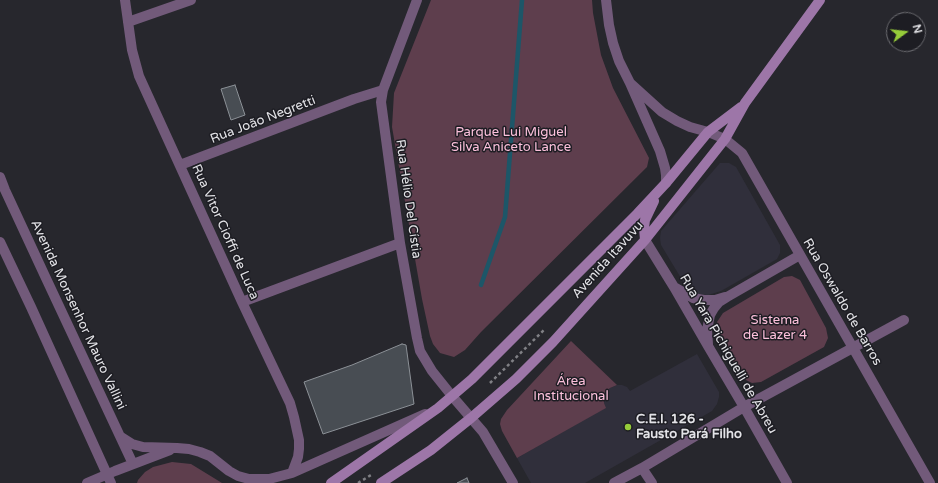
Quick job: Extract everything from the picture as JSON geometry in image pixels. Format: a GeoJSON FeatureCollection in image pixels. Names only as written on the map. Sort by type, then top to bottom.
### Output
{"type":"FeatureCollection","features":[{"type":"Feature","properties":{"kind":"main road","name":"Avenida Itavuvu"},"geometry":{"type":"LineString","coordinates":[[381,483],[394,476],[436,446],[471,418],[516,379],[553,342],[645,240],[725,139],[745,103],[820,0]]}},
{"type":"Feature","properties":{"kind":"main road","name":"Avenida Itavuvu"},"geometry":{"type":"LineString","coordinates":[[331,483],[438,408],[478,373],[637,214],[666,183],[708,132],[745,103]]}},
{"type":"Feature","properties":{"kind":"main road"},"geometry":{"type":"LineString","coordinates":[[645,240],[645,220],[649,210],[666,183]]}},
{"type":"Feature","properties":{"kind":"street","name":"Rua Vitor Cioffi de Luca"},"geometry":{"type":"LineString","coordinates":[[125,0],[132,50],[140,76],[242,302],[290,403],[299,440],[299,449],[292,473]]}},
{"type":"Feature","properties":{"kind":"street"},"geometry":{"type":"LineString","coordinates":[[128,22],[191,0]]}},
{"type":"Feature","properties":{"kind":"street","name":"Rua Hélio Del Cístia"},"geometry":{"type":"LineString","coordinates":[[417,0],[383,90],[381,102],[400,243],[420,351],[432,371],[452,396]]}},
{"type":"Feature","properties":{"kind":"street"},"geometry":{"type":"LineString","coordinates":[[606,0],[613,44],[619,61],[660,151],[665,168],[666,183]]}},
{"type":"Feature","properties":{"kind":"street","name":"Rua Oswaldo de Barros"},"geometry":{"type":"LineString","coordinates":[[630,83],[662,112],[676,121],[725,139],[742,153],[930,483]]}},
{"type":"Feature","properties":{"kind":"street","name":"Rua João Negretti"},"geometry":{"type":"LineString","coordinates":[[180,165],[354,99],[383,90]]}},
{"type":"Feature","properties":{"kind":"street","name":"Rua João Negretti"},"geometry":{"type":"LineString","coordinates":[[354,99],[381,102]]}},
{"type":"Feature","properties":{"kind":"street","name":"Avenida Monsenhor Mauro Vallini"},"geometry":{"type":"LineString","coordinates":[[0,177],[40,267],[133,464]]}},
{"type":"Feature","properties":{"kind":"street","name":"Rua Yara Pichiguelli de Abreu"},"geometry":{"type":"LineString","coordinates":[[645,240],[674,287],[787,483]]}},
{"type":"Feature","properties":{"kind":"street"},"geometry":{"type":"LineString","coordinates":[[0,242],[109,478]]}},
{"type":"Feature","properties":{"kind":"street"},"geometry":{"type":"LineString","coordinates":[[242,302],[400,243]]}},
{"type":"Feature","properties":{"kind":"street"},"geometry":{"type":"LineString","coordinates":[[708,346],[707,330],[710,315],[719,302],[800,255]]}},
{"type":"Feature","properties":{"kind":"street"},"geometry":{"type":"LineString","coordinates":[[674,287],[694,298],[704,300],[715,300],[726,297]]}},
{"type":"Feature","properties":{"kind":"street"},"geometry":{"type":"LineString","coordinates":[[614,483],[744,407],[904,320]]}},
{"type":"Feature","properties":{"kind":"street"},"geometry":{"type":"LineString","coordinates":[[452,396],[483,432],[513,483]]}},
{"type":"Feature","properties":{"kind":"street"},"geometry":{"type":"LineString","coordinates":[[121,437],[132,444],[143,447],[189,449],[200,452],[210,456],[238,476],[249,479],[269,479],[292,473],[438,408]]}},
{"type":"Feature","properties":{"kind":"street"},"geometry":{"type":"LineString","coordinates":[[87,483],[109,478],[133,464],[177,448]]}},
{"type":"Feature","properties":{"kind":"street"},"geometry":{"type":"LineString","coordinates":[[642,468],[652,483]]}},
{"type":"Feature","properties":{"kind":"shaded area"},"geometry":{"type":"Polygon","coordinates":[[[720,163],[729,163],[736,167],[780,245],[780,253],[777,259],[721,291],[708,295],[697,294],[687,288],[661,245],[661,231],[720,163]]]}},
{"type":"Feature","properties":{"kind":"shaded area","name":"C.E.I. 126 - Fausto Pará Filho"},"geometry":{"type":"Polygon","coordinates":[[[697,354],[719,392],[717,404],[712,411],[585,483],[531,483],[517,458],[605,408],[604,396],[606,391],[610,388],[617,385],[622,385],[627,387],[630,391],[697,354]]]}},
{"type":"Feature","properties":{"kind":"green space","name":"Parque Lui Miguel Silva Aniceto Lance"},"geometry":{"type":"Polygon","coordinates":[[[431,0],[592,0],[601,55],[613,88],[649,158],[647,167],[481,332],[465,350],[454,357],[440,353],[433,344],[430,336],[422,299],[392,127],[394,93],[431,0]]]}},
{"type":"Feature","properties":{"kind":"green space","name":"Sistema de Lazer 4"},"geometry":{"type":"Polygon","coordinates":[[[792,276],[800,280],[826,328],[828,338],[824,347],[761,382],[752,383],[742,378],[716,332],[717,322],[723,313],[784,277],[792,276]]]}},
{"type":"Feature","properties":{"kind":"green space","name":"Área Institucional"},"geometry":{"type":"Polygon","coordinates":[[[571,341],[617,385],[606,391],[604,403],[606,408],[517,458],[502,431],[500,424],[501,419],[507,410],[571,341]]]}},
{"type":"Feature","properties":{"kind":"green space"},"geometry":{"type":"Polygon","coordinates":[[[172,462],[191,464],[222,483],[137,483],[145,472],[153,467],[172,462]]]}},
{"type":"Feature","properties":{"kind":"building"},"geometry":{"type":"Polygon","coordinates":[[[235,85],[245,115],[231,120],[221,89],[235,85]]]}},
{"type":"Feature","properties":{"kind":"building"},"geometry":{"type":"Polygon","coordinates":[[[402,344],[406,345],[414,404],[323,434],[304,382],[352,365],[402,344]]]}},
{"type":"Feature","properties":{"kind":"building"},"geometry":{"type":"Polygon","coordinates":[[[467,478],[469,483],[457,483],[467,478]]]}},
{"type":"Feature","properties":{"kind":"waterway"},"geometry":{"type":"LineString","coordinates":[[481,285],[505,217],[522,0]]}},
{"type":"Feature","properties":{"kind":"place","name":"C.E.I. 126 - Fausto Pará Filho"},"geometry":{"type":"Point","coordinates":[628,427]}}]}
